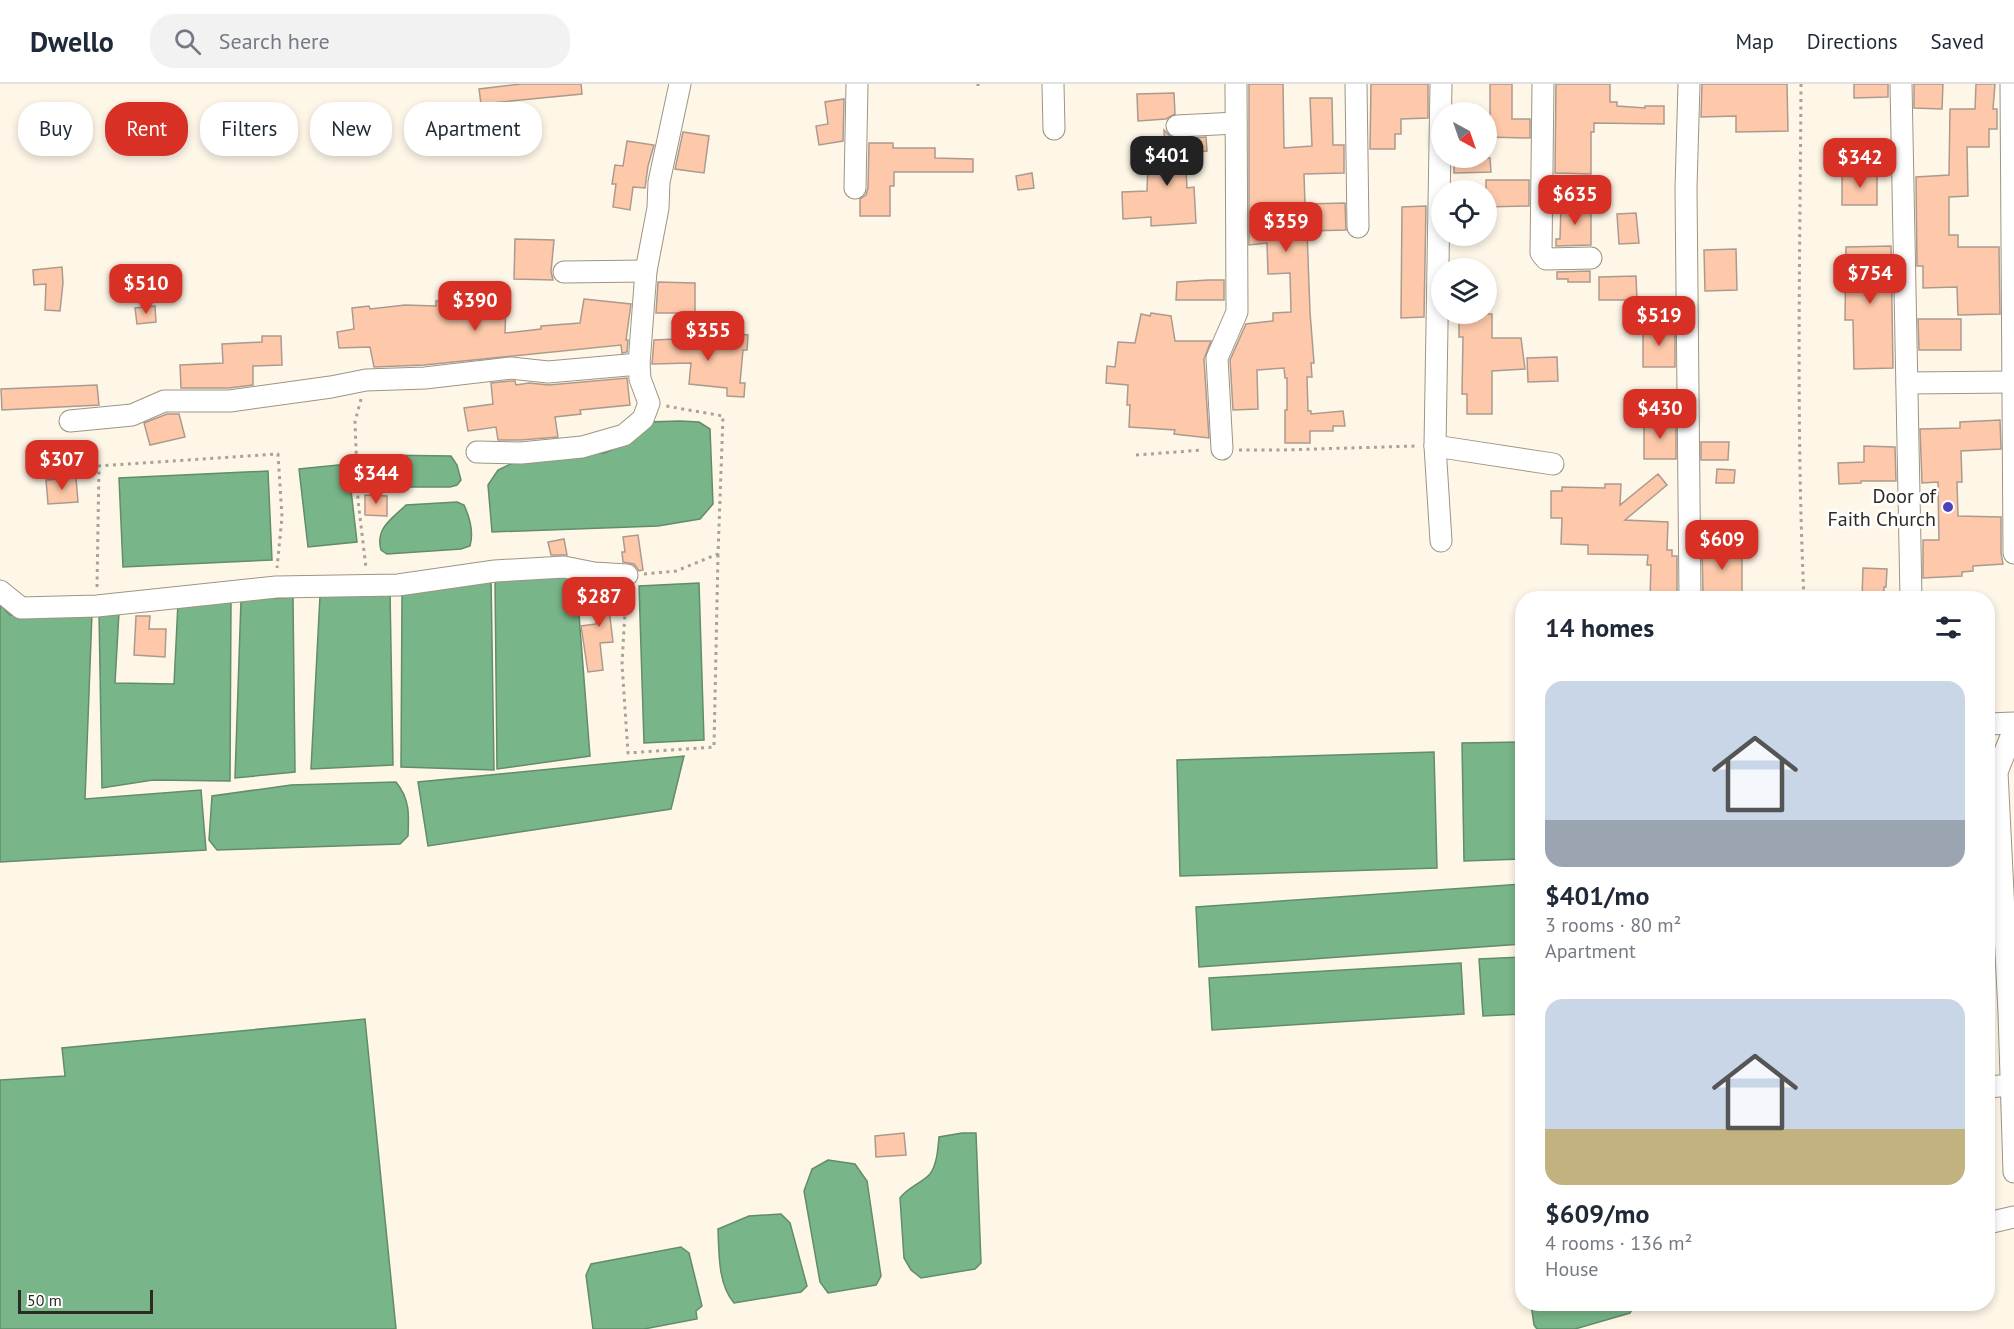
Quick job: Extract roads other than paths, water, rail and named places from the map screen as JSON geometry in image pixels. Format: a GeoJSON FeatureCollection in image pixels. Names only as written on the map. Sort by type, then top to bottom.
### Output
{"type":"FeatureCollection","features":[{"type":"Feature","properties":{"kind":"street"},"geometry":{"type":"LineString","coordinates":[[477,452],[521,453],[582,447],[624,435],[643,419],[650,403],[640,379],[639,364],[646,271],[658,208],[659,182],[680,84]]}},
{"type":"Feature","properties":{"kind":"street"},"geometry":{"type":"LineString","coordinates":[[855,188],[857,84]]}},
{"type":"Feature","properties":{"kind":"street"},"geometry":{"type":"LineString","coordinates":[[1053,84],[1054,129]]}},
{"type":"Feature","properties":{"kind":"street"},"geometry":{"type":"LineString","coordinates":[[1222,449],[1217,358],[1237,312],[1236,84]]}},
{"type":"Feature","properties":{"kind":"street"},"geometry":{"type":"LineString","coordinates":[[1356,84],[1358,227]]}},
{"type":"Feature","properties":{"kind":"street"},"geometry":{"type":"LineString","coordinates":[[1441,84],[1436,446],[1441,541]]}},
{"type":"Feature","properties":{"kind":"street"},"geometry":{"type":"LineString","coordinates":[[1544,84],[1541,253],[1546,259],[1591,258]]}},
{"type":"Feature","properties":{"kind":"street"},"geometry":{"type":"LineString","coordinates":[[1689,84],[1686,188],[1690,591]]}},
{"type":"Feature","properties":{"kind":"street"},"geometry":{"type":"LineString","coordinates":[[1901,84],[1911,591]]}},
{"type":"Feature","properties":{"kind":"street"},"geometry":{"type":"LineString","coordinates":[[2011,84],[2014,553]]}},
{"type":"Feature","properties":{"kind":"street"},"geometry":{"type":"LineString","coordinates":[[1177,126],[1236,123]]}},
{"type":"Feature","properties":{"kind":"street"},"geometry":{"type":"LineString","coordinates":[[564,272],[646,271]]}},
{"type":"Feature","properties":{"kind":"street"},"geometry":{"type":"LineString","coordinates":[[70,421],[132,415],[164,401],[230,401],[366,380],[425,378],[511,368],[548,372],[639,364]]}},
{"type":"Feature","properties":{"kind":"street"},"geometry":{"type":"LineString","coordinates":[[1907,383],[2012,382]]}},
{"type":"Feature","properties":{"kind":"street"},"geometry":{"type":"LineString","coordinates":[[1436,446],[1553,464]]}},
{"type":"Feature","properties":{"kind":"street"},"geometry":{"type":"LineString","coordinates":[[0,591],[21,608],[97,606],[276,587],[398,585],[495,570],[564,567],[594,573],[627,575]]}},
{"type":"Feature","properties":{"kind":"street"},"geometry":{"type":"LineString","coordinates":[[1995,724],[2014,723]]}},
{"type":"Feature","properties":{"kind":"street"},"geometry":{"type":"LineString","coordinates":[[1995,793],[1997,772],[2014,729]]}},
{"type":"Feature","properties":{"kind":"street"},"geometry":{"type":"LineString","coordinates":[[1995,844],[2011,1085],[2014,1172]]}},
{"type":"Feature","properties":{"kind":"street"},"geometry":{"type":"LineString","coordinates":[[1995,1086],[2011,1085]]}},
{"type":"Feature","properties":{"kind":"street"},"geometry":{"type":"LineString","coordinates":[[1995,1221],[2014,1217]]}},
{"type":"Feature","properties":{"kind":"place","name":"Door of Faith Church"},"geometry":{"type":"Point","coordinates":[1948,507]}}]}
